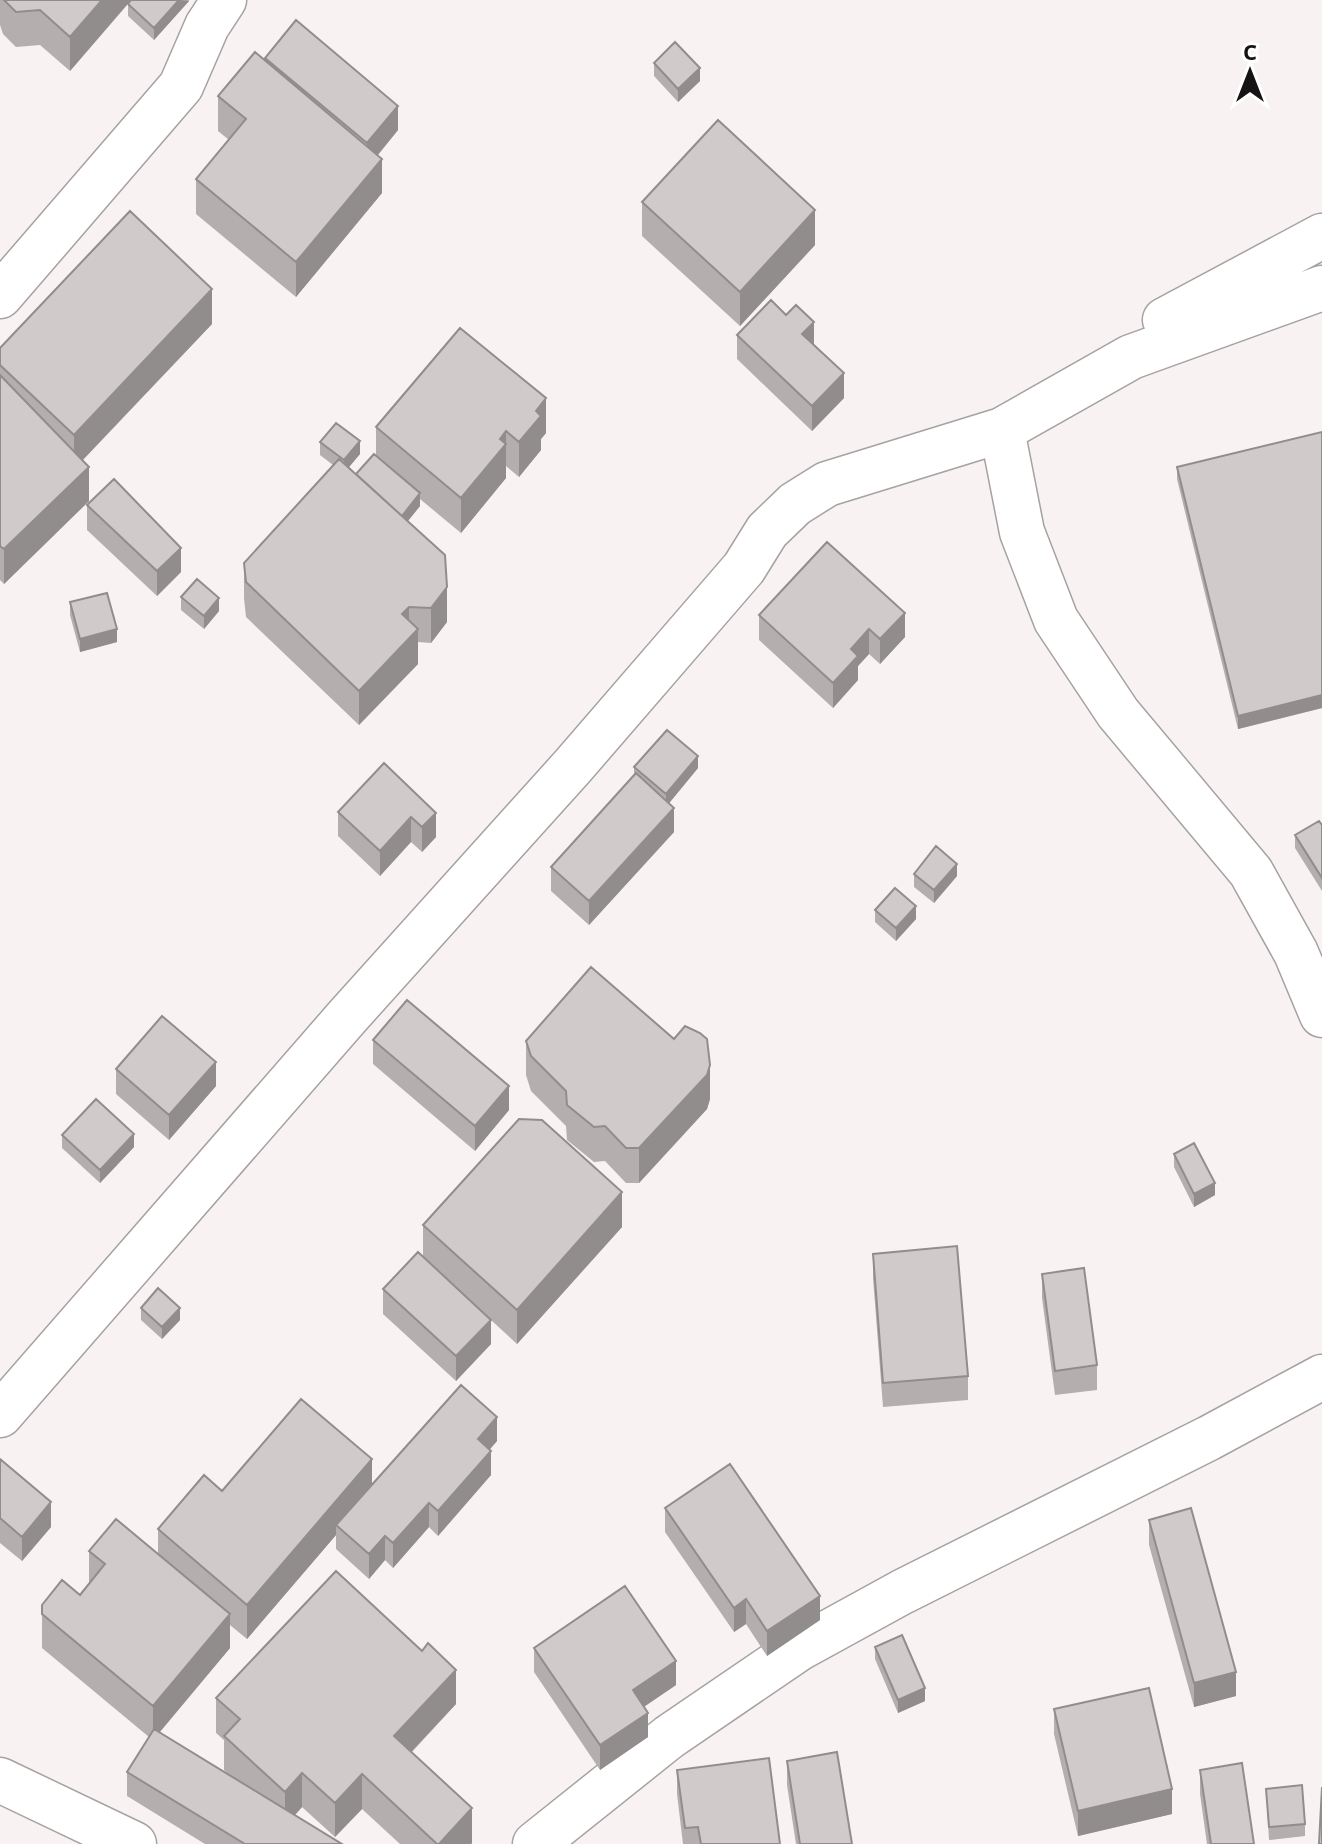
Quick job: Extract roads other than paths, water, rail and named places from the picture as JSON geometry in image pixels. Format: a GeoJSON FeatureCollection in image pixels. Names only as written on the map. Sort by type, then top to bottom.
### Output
{"type":"FeatureCollection","features":[{"type":"Feature","properties":{"kind":"street"},"geometry":{"type":"LineString","coordinates":[[0,296],[181,86],[207,26],[224,0]]}},
{"type":"Feature","properties":{"kind":"street"},"geometry":{"type":"LineString","coordinates":[[1131,357],[1167,318],[1322,236]]}},
{"type":"Feature","properties":{"kind":"street"},"geometry":{"type":"LineString","coordinates":[[0,1415],[337,1028],[573,766],[744,568],[767,531],[795,504],[827,484],[1002,430],[1131,357],[1322,288]]}},
{"type":"Feature","properties":{"kind":"street"},"geometry":{"type":"LineString","coordinates":[[1002,430],[1022,532],[1056,620],[1118,713],[1251,872],[1296,953],[1322,1015]]}},
{"type":"Feature","properties":{"kind":"street"},"geometry":{"type":"LineString","coordinates":[[535,1844],[551,1828],[669,1737],[798,1649],[917,1584],[1209,1438],[1322,1377]]}},
{"type":"Feature","properties":{"kind":"street"},"geometry":{"type":"LineString","coordinates":[[0,1780],[134,1844]]}}]}
